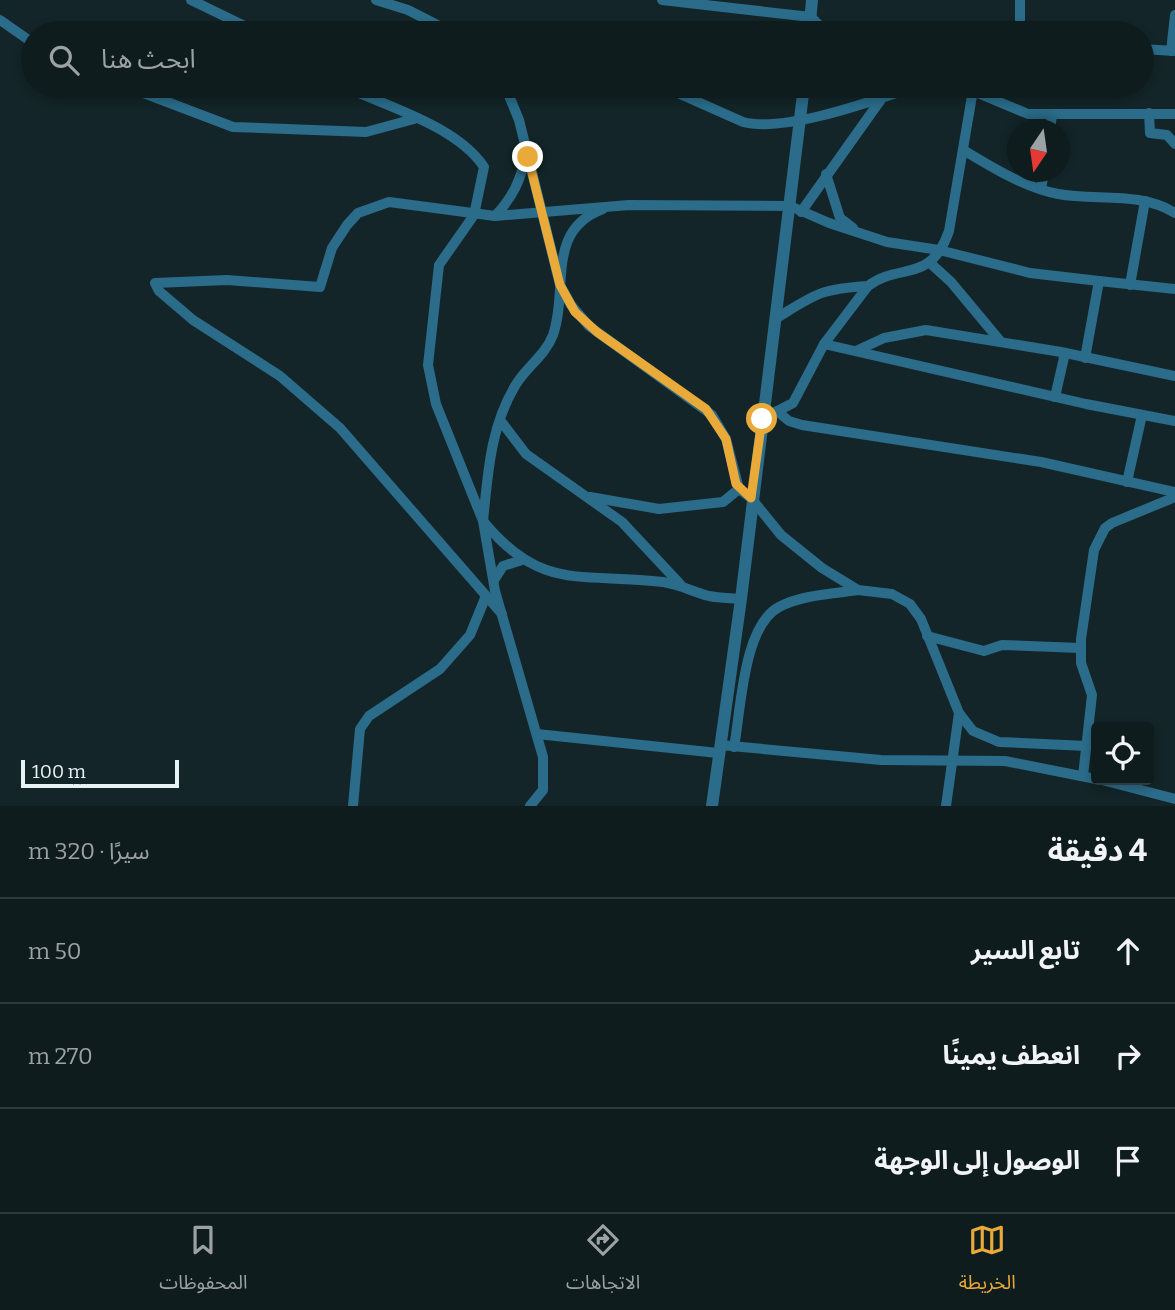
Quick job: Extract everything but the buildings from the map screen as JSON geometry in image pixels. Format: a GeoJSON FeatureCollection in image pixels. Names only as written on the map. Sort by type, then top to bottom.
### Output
{"type":"FeatureCollection","features":[{"type":"Feature","properties":{"kind":"street"},"geometry":{"type":"LineString","coordinates":[[191,0],[234,21]]}},
{"type":"Feature","properties":{"kind":"street"},"geometry":{"type":"LineString","coordinates":[[376,0],[408,10],[429,21]]}},
{"type":"Feature","properties":{"kind":"street"},"geometry":{"type":"LineString","coordinates":[[662,0],[811,17],[815,21]]}},
{"type":"Feature","properties":{"kind":"street"},"geometry":{"type":"LineString","coordinates":[[810,21],[812,0]]}},
{"type":"Feature","properties":{"kind":"street"},"geometry":{"type":"LineString","coordinates":[[1020,0],[1020,21]]}},
{"type":"Feature","properties":{"kind":"street"},"geometry":{"type":"LineString","coordinates":[[1154,50],[1173,51],[1175,15]]}},
{"type":"Feature","properties":{"kind":"street"},"geometry":{"type":"LineString","coordinates":[[0,20],[21,35]]}},
{"type":"Feature","properties":{"kind":"street"},"geometry":{"type":"LineString","coordinates":[[157,98],[233,127],[366,132],[414,118]]}},
{"type":"Feature","properties":{"kind":"street"},"geometry":{"type":"LineString","coordinates":[[370,98],[456,137],[474,152],[484,167],[474,215],[439,265],[428,365],[436,404],[484,521],[502,614],[543,757],[544,784],[530,806]]}},
{"type":"Feature","properties":{"kind":"street"},"geometry":{"type":"LineString","coordinates":[[511,98],[560,285],[575,312],[589,326],[712,415],[729,447],[738,489],[751,498],[794,547],[858,590]]}},
{"type":"Feature","properties":{"kind":"street"},"geometry":{"type":"LineString","coordinates":[[690,98],[750,124],[800,119],[883,98]]}},
{"type":"Feature","properties":{"kind":"street"},"geometry":{"type":"LineString","coordinates":[[712,806],[741,599],[751,498],[775,319],[795,209],[803,98]]}},
{"type":"Feature","properties":{"kind":"street"},"geometry":{"type":"LineString","coordinates":[[795,209],[826,174],[883,98]]}},
{"type":"Feature","properties":{"kind":"street"},"geometry":{"type":"LineString","coordinates":[[762,419],[796,400],[824,344],[868,286],[877,280],[917,270],[929,262],[939,250],[948,231],[973,98]]}},
{"type":"Feature","properties":{"kind":"street"},"geometry":{"type":"LineString","coordinates":[[994,98],[1023,113],[1175,114]]}},
{"type":"Feature","properties":{"kind":"street"},"geometry":{"type":"LineString","coordinates":[[1149,113],[1150,133],[1167,135],[1175,144]]}},
{"type":"Feature","properties":{"kind":"street"},"geometry":{"type":"LineString","coordinates":[[1051,119],[1052,115]]}},
{"type":"Feature","properties":{"kind":"street"},"geometry":{"type":"LineString","coordinates":[[495,216],[510,200],[518,185],[526,150]]}},
{"type":"Feature","properties":{"kind":"street"},"geometry":{"type":"LineString","coordinates":[[965,151],[998,171],[1041,189],[1065,195],[1145,201],[1175,213]]}},
{"type":"Feature","properties":{"kind":"street"},"geometry":{"type":"LineString","coordinates":[[826,174],[840,218],[869,236]]}},
{"type":"Feature","properties":{"kind":"street"},"geometry":{"type":"LineString","coordinates":[[1041,189],[1042,182]]}},
{"type":"Feature","properties":{"kind":"street"},"geometry":{"type":"LineString","coordinates":[[1130,285],[1145,201]]}},
{"type":"Feature","properties":{"kind":"street"},"geometry":{"type":"LineString","coordinates":[[502,614],[340,428],[280,376],[193,320],[159,291],[155,283],[227,280],[314,288],[323,282],[328,259],[339,236],[358,213],[371,207],[405,202],[474,215],[495,216],[615,205],[795,209],[869,236],[1030,273],[1175,289]]}},
{"type":"Feature","properties":{"kind":"street"},"geometry":{"type":"LineString","coordinates":[[615,205],[589,215],[573,230],[564,246],[557,318],[548,345],[513,389],[500,420],[488,464],[484,521],[507,549],[522,560],[552,572],[591,578],[663,582],[710,596],[741,599]]}},
{"type":"Feature","properties":{"kind":"street"},"geometry":{"type":"LineString","coordinates":[[929,262],[951,282],[1001,342]]}},
{"type":"Feature","properties":{"kind":"street"},"geometry":{"type":"LineString","coordinates":[[1086,358],[1098,281]]}},
{"type":"Feature","properties":{"kind":"street"},"geometry":{"type":"LineString","coordinates":[[775,319],[814,294],[828,289],[868,286]]}},
{"type":"Feature","properties":{"kind":"street"},"geometry":{"type":"LineString","coordinates":[[855,351],[884,338],[923,330],[1065,353],[1175,376]]}},
{"type":"Feature","properties":{"kind":"street"},"geometry":{"type":"LineString","coordinates":[[824,344],[1055,397],[1175,421]]}},
{"type":"Feature","properties":{"kind":"street"},"geometry":{"type":"LineString","coordinates":[[1055,397],[1065,353]]}},
{"type":"Feature","properties":{"kind":"street"},"geometry":{"type":"LineString","coordinates":[[777,411],[789,421],[802,425],[1041,462],[1175,492]]}},
{"type":"Feature","properties":{"kind":"street"},"geometry":{"type":"LineString","coordinates":[[1128,481],[1142,415]]}},
{"type":"Feature","properties":{"kind":"street"},"geometry":{"type":"LineString","coordinates":[[500,420],[526,454],[622,522],[683,587]]}},
{"type":"Feature","properties":{"kind":"street"},"geometry":{"type":"LineString","coordinates":[[583,495],[652,509],[723,502],[738,489]]}},
{"type":"Feature","properties":{"kind":"street"},"geometry":{"type":"LineString","coordinates":[[1083,776],[1092,690],[1081,663],[1080,648],[1094,550],[1105,528],[1136,510],[1175,498]]}},
{"type":"Feature","properties":{"kind":"street"},"geometry":{"type":"LineString","coordinates":[[494,580],[503,566],[522,560]]}},
{"type":"Feature","properties":{"kind":"street"},"geometry":{"type":"LineString","coordinates":[[734,747],[752,644],[764,620],[779,607],[796,601],[858,590],[892,594],[910,604],[921,619],[959,713],[973,731],[991,740],[1087,746]]}},
{"type":"Feature","properties":{"kind":"street"},"geometry":{"type":"LineString","coordinates":[[354,806],[357,741],[364,723],[369,716],[440,669],[470,635],[486,596]]}},
{"type":"Feature","properties":{"kind":"street"},"geometry":{"type":"LineString","coordinates":[[928,636],[979,650],[1002,645],[1080,648]]}},
{"type":"Feature","properties":{"kind":"street"},"geometry":{"type":"LineString","coordinates":[[946,806],[959,713]]}},
{"type":"Feature","properties":{"kind":"street"},"geometry":{"type":"LineString","coordinates":[[537,734],[719,749],[734,747],[887,761],[951,758],[1005,761],[1091,778]]}},
{"type":"Feature","properties":{"kind":"street"},"geometry":{"type":"LineString","coordinates":[[1121,785],[1175,799]]}},
{"type":"Feature","properties":{"kind":"route"},"geometry":{"type":"LineString","coordinates":[[528,157],[560,285],[575,312],[597,332],[712,415],[729,447],[738,489],[751,498],[762,419]]}}]}
